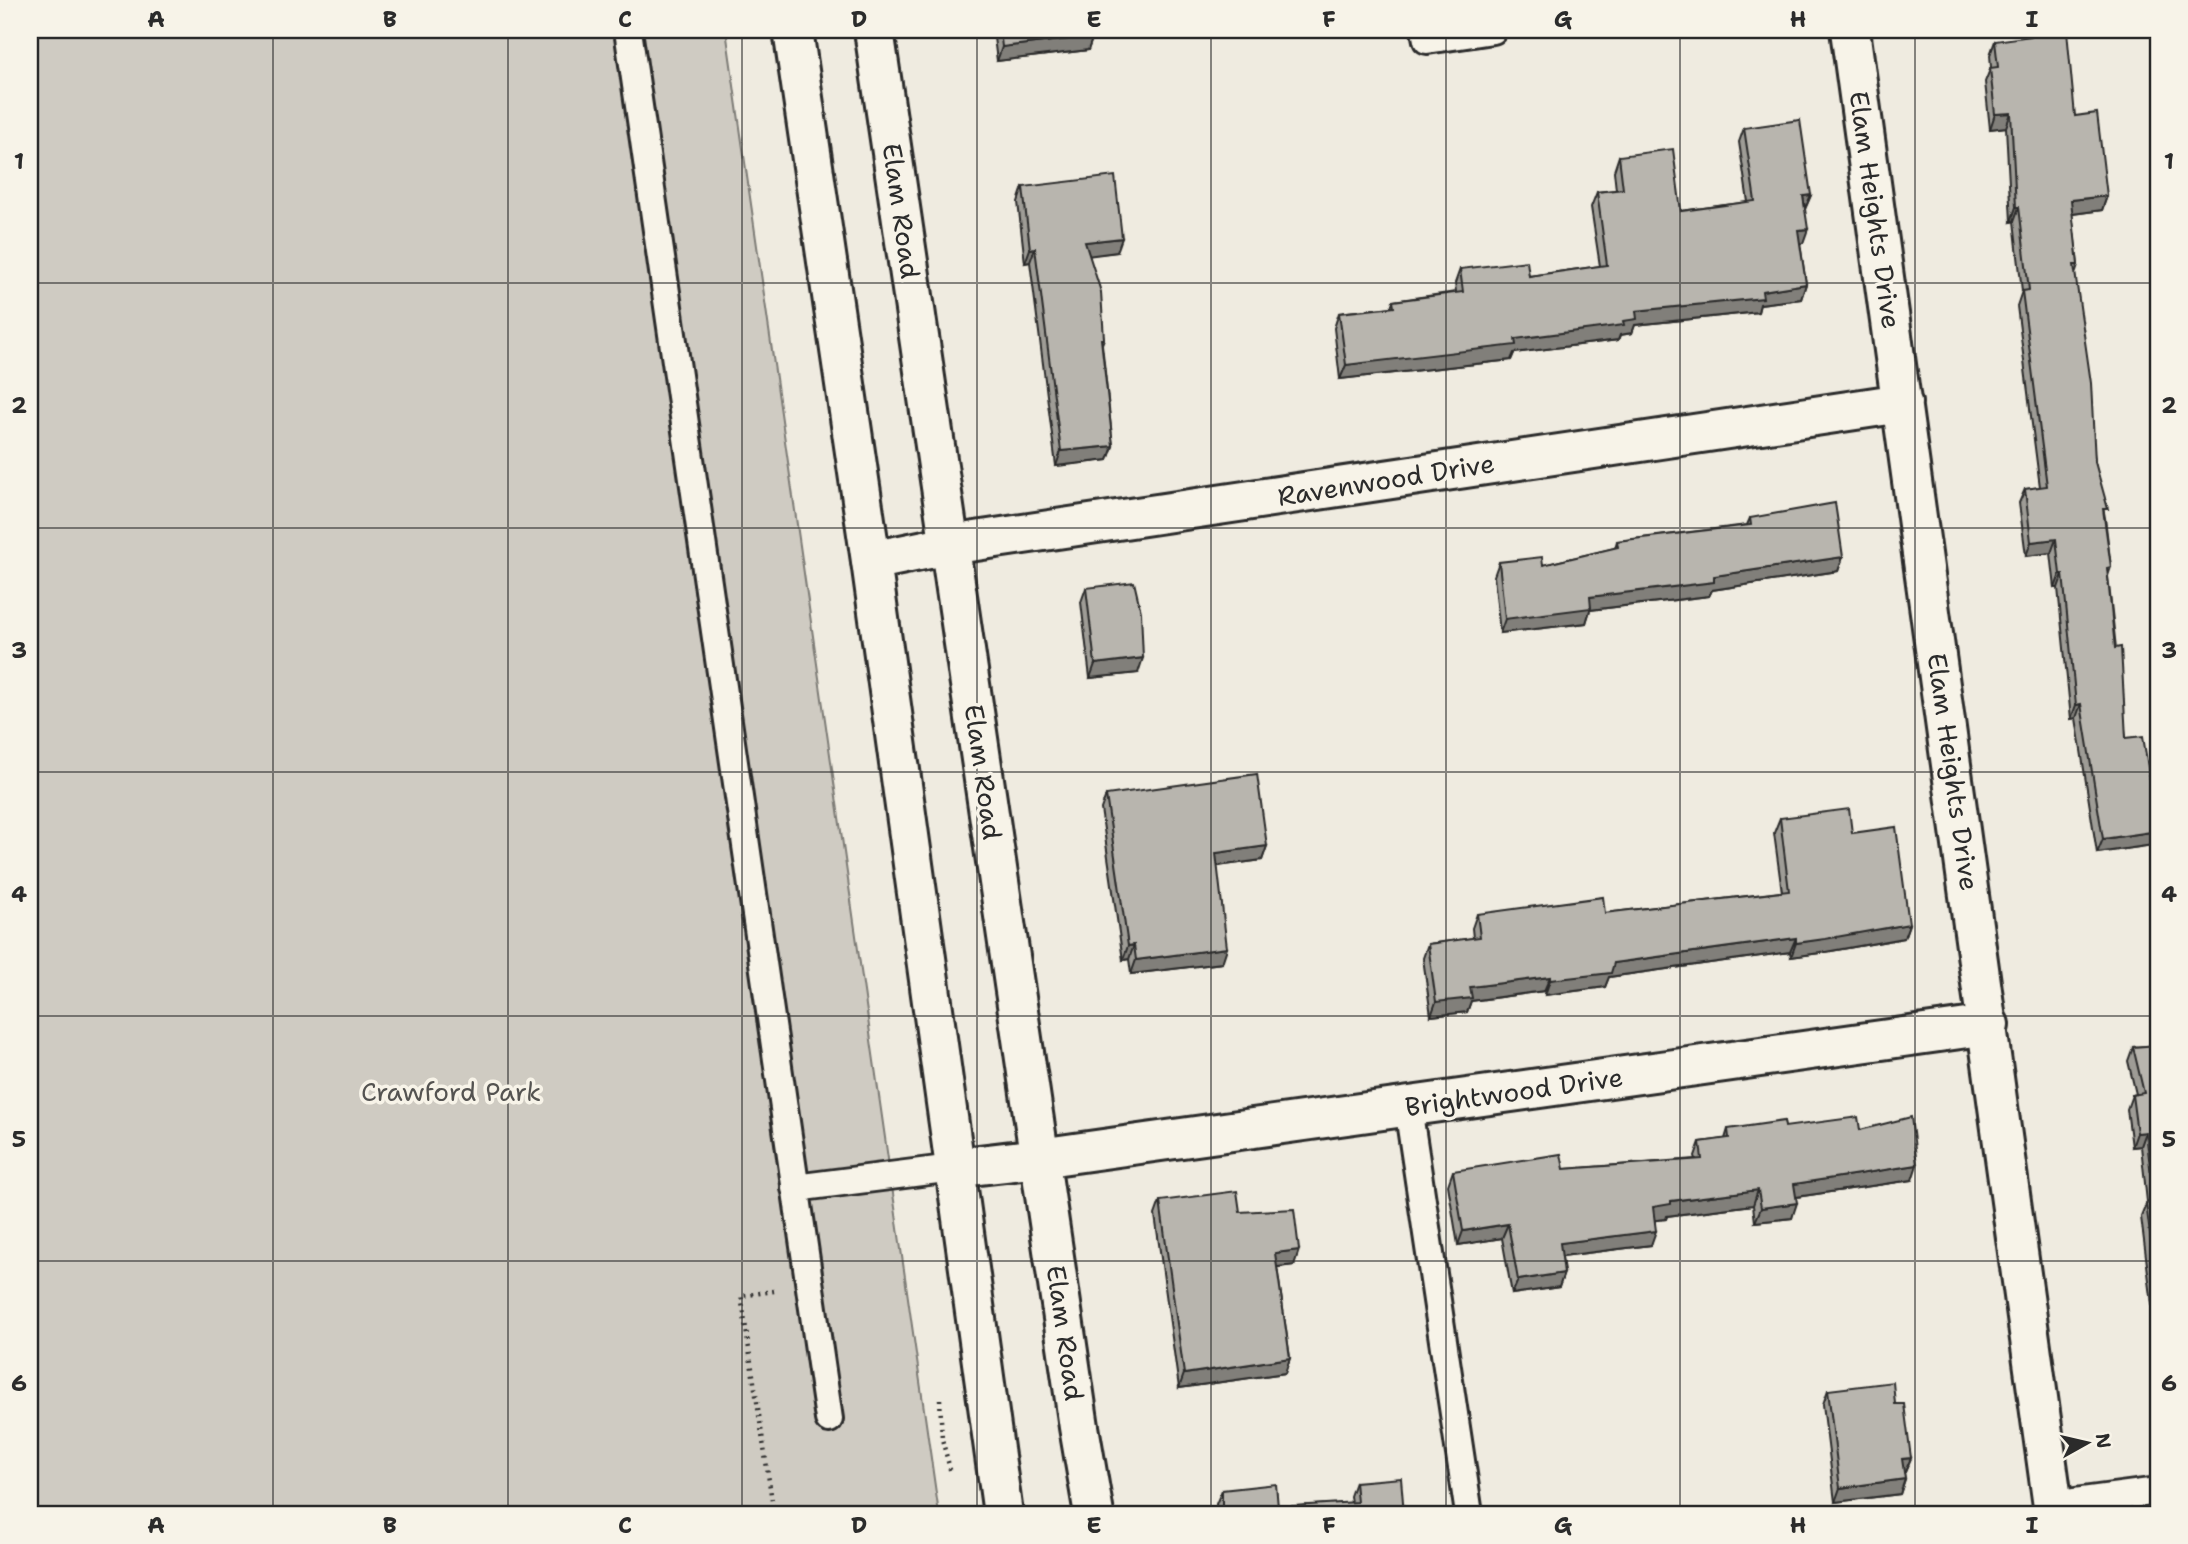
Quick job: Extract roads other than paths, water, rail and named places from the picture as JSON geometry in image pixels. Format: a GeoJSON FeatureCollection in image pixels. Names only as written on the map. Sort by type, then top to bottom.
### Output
{"type":"FeatureCollection","features":[{"type":"Feature","properties":{"kind":"street"},"geometry":{"type":"LineString","coordinates":[[793,30],[871,561],[1003,1514]]}},
{"type":"Feature","properties":{"kind":"street","name":"Elam Road"},"geometry":{"type":"LineString","coordinates":[[874,30],[1039,1158],[1094,1514]]}},
{"type":"Feature","properties":{"kind":"street","name":"Elam Heights Drive"},"geometry":{"type":"LineString","coordinates":[[1850,30],[1989,1025],[2053,1510]]}},
{"type":"Feature","properties":{"kind":"street","name":"Ravenwood Drive"},"geometry":{"type":"LineString","coordinates":[[871,561],[949,545],[1902,403]]}},
{"type":"Feature","properties":{"kind":"street","name":"Brightwood Drive"},"geometry":{"type":"LineString","coordinates":[[953,1168],[1989,1025]]}},
{"type":"Feature","properties":{"kind":"lane"},"geometry":{"type":"LineString","coordinates":[[628,30],[829,1419]]}},
{"type":"Feature","properties":{"kind":"lane"},"geometry":{"type":"LineString","coordinates":[[1425,30],[1427,40],[1493,30]]}},
{"type":"Feature","properties":{"kind":"lane"},"geometry":{"type":"LineString","coordinates":[[1408,1107],[1469,1514]]}},
{"type":"Feature","properties":{"kind":"lane"},"geometry":{"type":"LineString","coordinates":[[795,1188],[953,1168]]}},
{"type":"Feature","properties":{"kind":"lane"},"geometry":{"type":"LineString","coordinates":[[2053,1510],[2158,1491]]}},
{"type":"Feature","properties":{"kind":"park label","name":"Crawford Park"},"geometry":{"type":"Point","coordinates":[451,1092]}}]}
